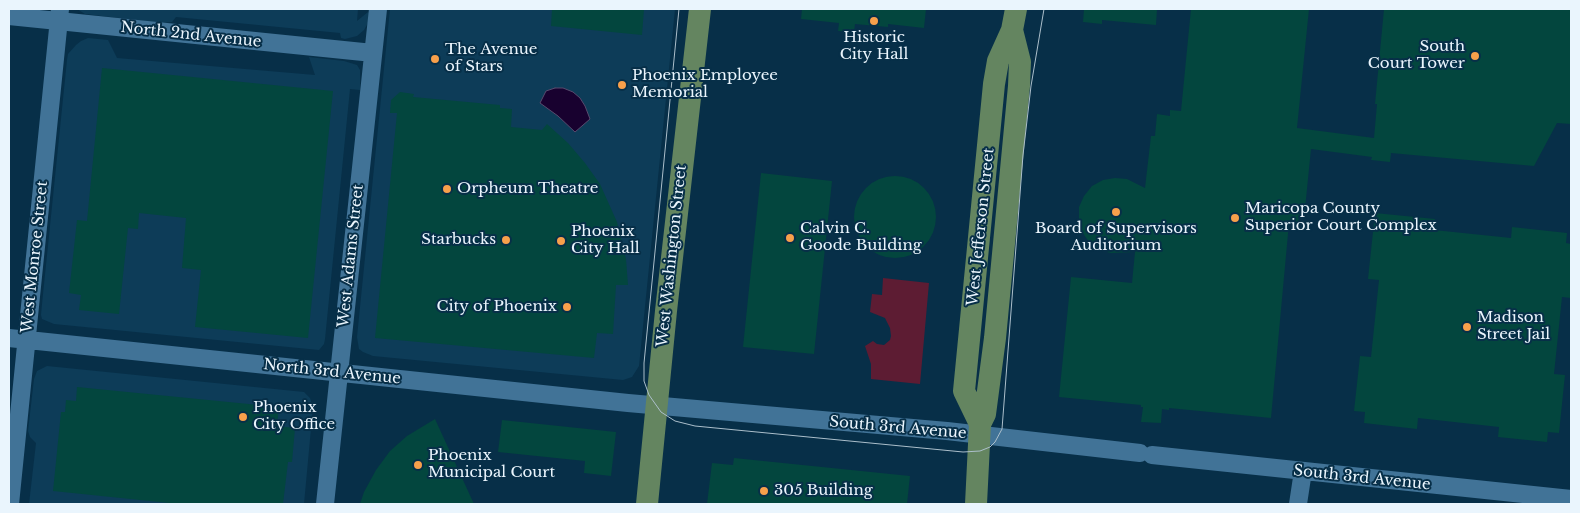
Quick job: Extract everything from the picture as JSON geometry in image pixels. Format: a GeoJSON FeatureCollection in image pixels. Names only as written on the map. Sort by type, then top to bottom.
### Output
{"type":"FeatureCollection","features":[{"type":"Feature","properties":{"kind":"main road","name":"West Washington Street"},"geometry":{"type":"LineString","coordinates":[[647,504],[656,405],[700,9]]}},
{"type":"Feature","properties":{"kind":"main road","name":"West Jefferson Street"},"geometry":{"type":"LineString","coordinates":[[976,504],[981,430],[985,414],[995,338],[1019,86],[1020,62],[1014,20]]}},
{"type":"Feature","properties":{"kind":"street","name":"West Adams Street"},"geometry":{"type":"LineString","coordinates":[[325,504],[378,9]]}},
{"type":"Feature","properties":{"kind":"street","name":"North 2nd Avenue"},"geometry":{"type":"LineString","coordinates":[[9,16],[59,15],[373,53]]}},
{"type":"Feature","properties":{"kind":"street","name":"West Monroe Street"},"geometry":{"type":"LineString","coordinates":[[10,504],[17,339],[59,15]]}},
{"type":"Feature","properties":{"kind":"street","name":"North 3rd Avenue"},"geometry":{"type":"LineString","coordinates":[[17,339],[656,405]]}},
{"type":"Feature","properties":{"kind":"street","name":"South 3rd Avenue"},"geometry":{"type":"LineString","coordinates":[[656,405],[981,430],[1146,454],[1571,499]]}},
{"type":"Feature","properties":{"kind":"street"},"geometry":{"type":"LineString","coordinates":[[1298,504],[1303,472]]}},
{"type":"Feature","properties":{"kind":"shaded area"},"geometry":{"type":"Polygon","coordinates":[[[77,9],[358,9],[357,21],[369,13],[368,23],[364,30],[357,36],[345,39],[341,38],[340,33],[176,17],[172,22],[161,23],[85,14],[77,9]]]}},
{"type":"Feature","properties":{"kind":"shaded area"},"geometry":{"type":"Polygon","coordinates":[[[390,9],[675,9],[639,366],[632,377],[623,380],[373,356],[359,349],[357,337],[390,9]]]}},
{"type":"Feature","properties":{"kind":"shaded area"},"geometry":{"type":"Polygon","coordinates":[[[88,38],[108,40],[117,58],[315,75],[309,57],[344,61],[357,65],[360,70],[360,90],[350,89],[325,339],[324,344],[319,350],[54,324],[42,319],[67,60],[68,54],[76,45],[88,38]]]}},
{"type":"Feature","properties":{"kind":"shaded area"},"geometry":{"type":"Polygon","coordinates":[[[563,88],[573,92],[585,106],[590,119],[575,132],[540,103],[546,91],[563,88]]]}},
{"type":"Feature","properties":{"kind":"shaded area"},"geometry":{"type":"Polygon","coordinates":[[[883,278],[929,283],[920,384],[871,379],[871,364],[865,346],[873,341],[884,345],[890,340],[891,336],[890,328],[885,318],[870,312],[872,294],[882,295],[883,278]]]}},
{"type":"Feature","properties":{"kind":"shaded area"},"geometry":{"type":"Polygon","coordinates":[[[47,366],[304,392],[310,398],[313,407],[304,504],[29,504],[36,443],[30,437],[28,431],[34,379],[37,371],[47,366]]]}},
{"type":"Feature","properties":{"kind":"building"},"geometry":{"type":"Polygon","coordinates":[[[552,9],[644,9],[642,35],[551,26],[552,9]]]}},
{"type":"Feature","properties":{"kind":"building","name":"Historic City Hall"},"geometry":{"type":"Polygon","coordinates":[[[802,9],[926,9],[924,28],[888,24],[888,27],[855,24],[854,32],[838,31],[839,23],[801,19],[802,9]]]}},
{"type":"Feature","properties":{"kind":"building"},"geometry":{"type":"Polygon","coordinates":[[[1084,9],[1157,9],[1156,25],[1102,20],[1102,24],[1083,22],[1084,9]]]}},
{"type":"Feature","properties":{"kind":"building","name":"Maricopa County Superior Court Complex"},"geometry":{"type":"Polygon","coordinates":[[[1191,9],[1309,9],[1297,128],[1374,138],[1377,104],[1375,104],[1384,9],[1571,9],[1571,124],[1557,123],[1534,166],[1391,153],[1390,162],[1371,160],[1372,157],[1311,149],[1305,209],[1300,208],[1298,224],[1289,223],[1271,418],[1169,408],[1169,410],[1162,409],[1161,423],[1141,422],[1143,407],[1141,405],[1059,397],[1071,277],[1132,283],[1135,252],[1111,253],[1099,250],[1089,242],[1082,232],[1079,220],[1079,207],[1084,196],[1092,186],[1103,180],[1127,179],[1145,188],[1151,136],[1155,136],[1157,114],[1170,116],[1170,110],[1181,111],[1191,9]]]}},
{"type":"Feature","properties":{"kind":"building"},"geometry":{"type":"Polygon","coordinates":[[[102,68],[333,91],[308,338],[195,327],[201,270],[182,268],[186,218],[139,213],[138,229],[128,228],[119,314],[79,310],[81,295],[69,293],[77,220],[87,221],[102,68]]]}},
{"type":"Feature","properties":{"kind":"building","name":"Phoenix City Hall"},"geometry":{"type":"Polygon","coordinates":[[[400,92],[414,94],[413,97],[500,105],[500,108],[512,109],[511,127],[542,130],[547,124],[568,143],[585,163],[600,184],[617,222],[626,259],[628,285],[616,285],[613,334],[597,333],[594,358],[375,338],[397,113],[390,113],[391,100],[400,92]]]}},
{"type":"Feature","properties":{"kind":"building","name":"Calvin C. Goode Building"},"geometry":{"type":"Polygon","coordinates":[[[761,173],[832,181],[814,354],[743,347],[761,173]]]}},
{"type":"Feature","properties":{"kind":"building"},"geometry":{"type":"Polygon","coordinates":[[[895,176],[911,179],[924,188],[933,201],[936,217],[933,233],[924,246],[911,255],[895,258],[879,255],[866,246],[857,233],[854,217],[857,201],[866,188],[879,179],[895,176]]]}},
{"type":"Feature","properties":{"kind":"building","name":"Madison Street Jail"},"geometry":{"type":"Polygon","coordinates":[[[1375,213],[1435,219],[1434,230],[1511,238],[1512,227],[1567,233],[1566,243],[1571,244],[1571,298],[1562,297],[1554,374],[1565,375],[1559,433],[1548,432],[1547,442],[1498,437],[1499,427],[1418,418],[1417,429],[1364,423],[1365,412],[1354,411],[1360,356],[1371,357],[1379,280],[1368,279],[1375,213]]]}},
{"type":"Feature","properties":{"kind":"building"},"geometry":{"type":"Polygon","coordinates":[[[77,387],[279,407],[277,426],[295,428],[292,462],[288,462],[283,504],[179,504],[53,491],[61,412],[65,412],[66,400],[76,401],[77,387]]]}},
{"type":"Feature","properties":{"kind":"building","name":"Phoenix Municipal Court"},"geometry":{"type":"Polygon","coordinates":[[[435,419],[474,504],[360,504],[376,470],[390,451],[407,436],[435,419]]]}},
{"type":"Feature","properties":{"kind":"building"},"geometry":{"type":"Polygon","coordinates":[[[502,420],[616,432],[611,476],[584,473],[585,461],[498,452],[502,420]]]}},
{"type":"Feature","properties":{"kind":"building"},"geometry":{"type":"Polygon","coordinates":[[[734,458],[910,476],[907,504],[707,504],[712,463],[733,465],[734,458]]]}},
{"type":"Feature","properties":{"kind":"tram line"},"geometry":{"type":"LineString","coordinates":[[679,9],[644,363],[644,381],[649,395],[661,412],[675,421],[695,426],[963,452],[980,451],[990,447],[1002,429],[1023,155],[1031,86],[1044,9]]}},
{"type":"Feature","properties":{"kind":"place","name":"Historic City Hall"},"geometry":{"type":"Point","coordinates":[874,21]}},
{"type":"Feature","properties":{"kind":"place","name":"South Court Tower"},"geometry":{"type":"Point","coordinates":[1475,56]}},
{"type":"Feature","properties":{"kind":"place","name":"The Avenue of Stars"},"geometry":{"type":"Point","coordinates":[435,59]}},
{"type":"Feature","properties":{"kind":"place","name":"Phoenix Employee Memorial"},"geometry":{"type":"Point","coordinates":[622,85]}},
{"type":"Feature","properties":{"kind":"place","name":"Orpheum Theatre"},"geometry":{"type":"Point","coordinates":[447,189]}},
{"type":"Feature","properties":{"kind":"place","name":"Board of Supervisors Auditorium"},"geometry":{"type":"Point","coordinates":[1116,212]}},
{"type":"Feature","properties":{"kind":"place","name":"Maricopa County Superior Court Complex"},"geometry":{"type":"Point","coordinates":[1235,218]}},
{"type":"Feature","properties":{"kind":"place","name":"Calvin C. Goode Building"},"geometry":{"type":"Point","coordinates":[790,238]}},
{"type":"Feature","properties":{"kind":"place","name":"Starbucks"},"geometry":{"type":"Point","coordinates":[506,240]}},
{"type":"Feature","properties":{"kind":"place","name":"Phoenix City Hall"},"geometry":{"type":"Point","coordinates":[561,241]}},
{"type":"Feature","properties":{"kind":"place","name":"City of Phoenix"},"geometry":{"type":"Point","coordinates":[567,307]}},
{"type":"Feature","properties":{"kind":"place","name":"Madison Street Jail"},"geometry":{"type":"Point","coordinates":[1467,327]}},
{"type":"Feature","properties":{"kind":"place","name":"Phoenix City Office"},"geometry":{"type":"Point","coordinates":[243,417]}},
{"type":"Feature","properties":{"kind":"place","name":"Phoenix Municipal Court"},"geometry":{"type":"Point","coordinates":[418,465]}},
{"type":"Feature","properties":{"kind":"place","name":"305 Building"},"geometry":{"type":"Point","coordinates":[764,491]}}]}
